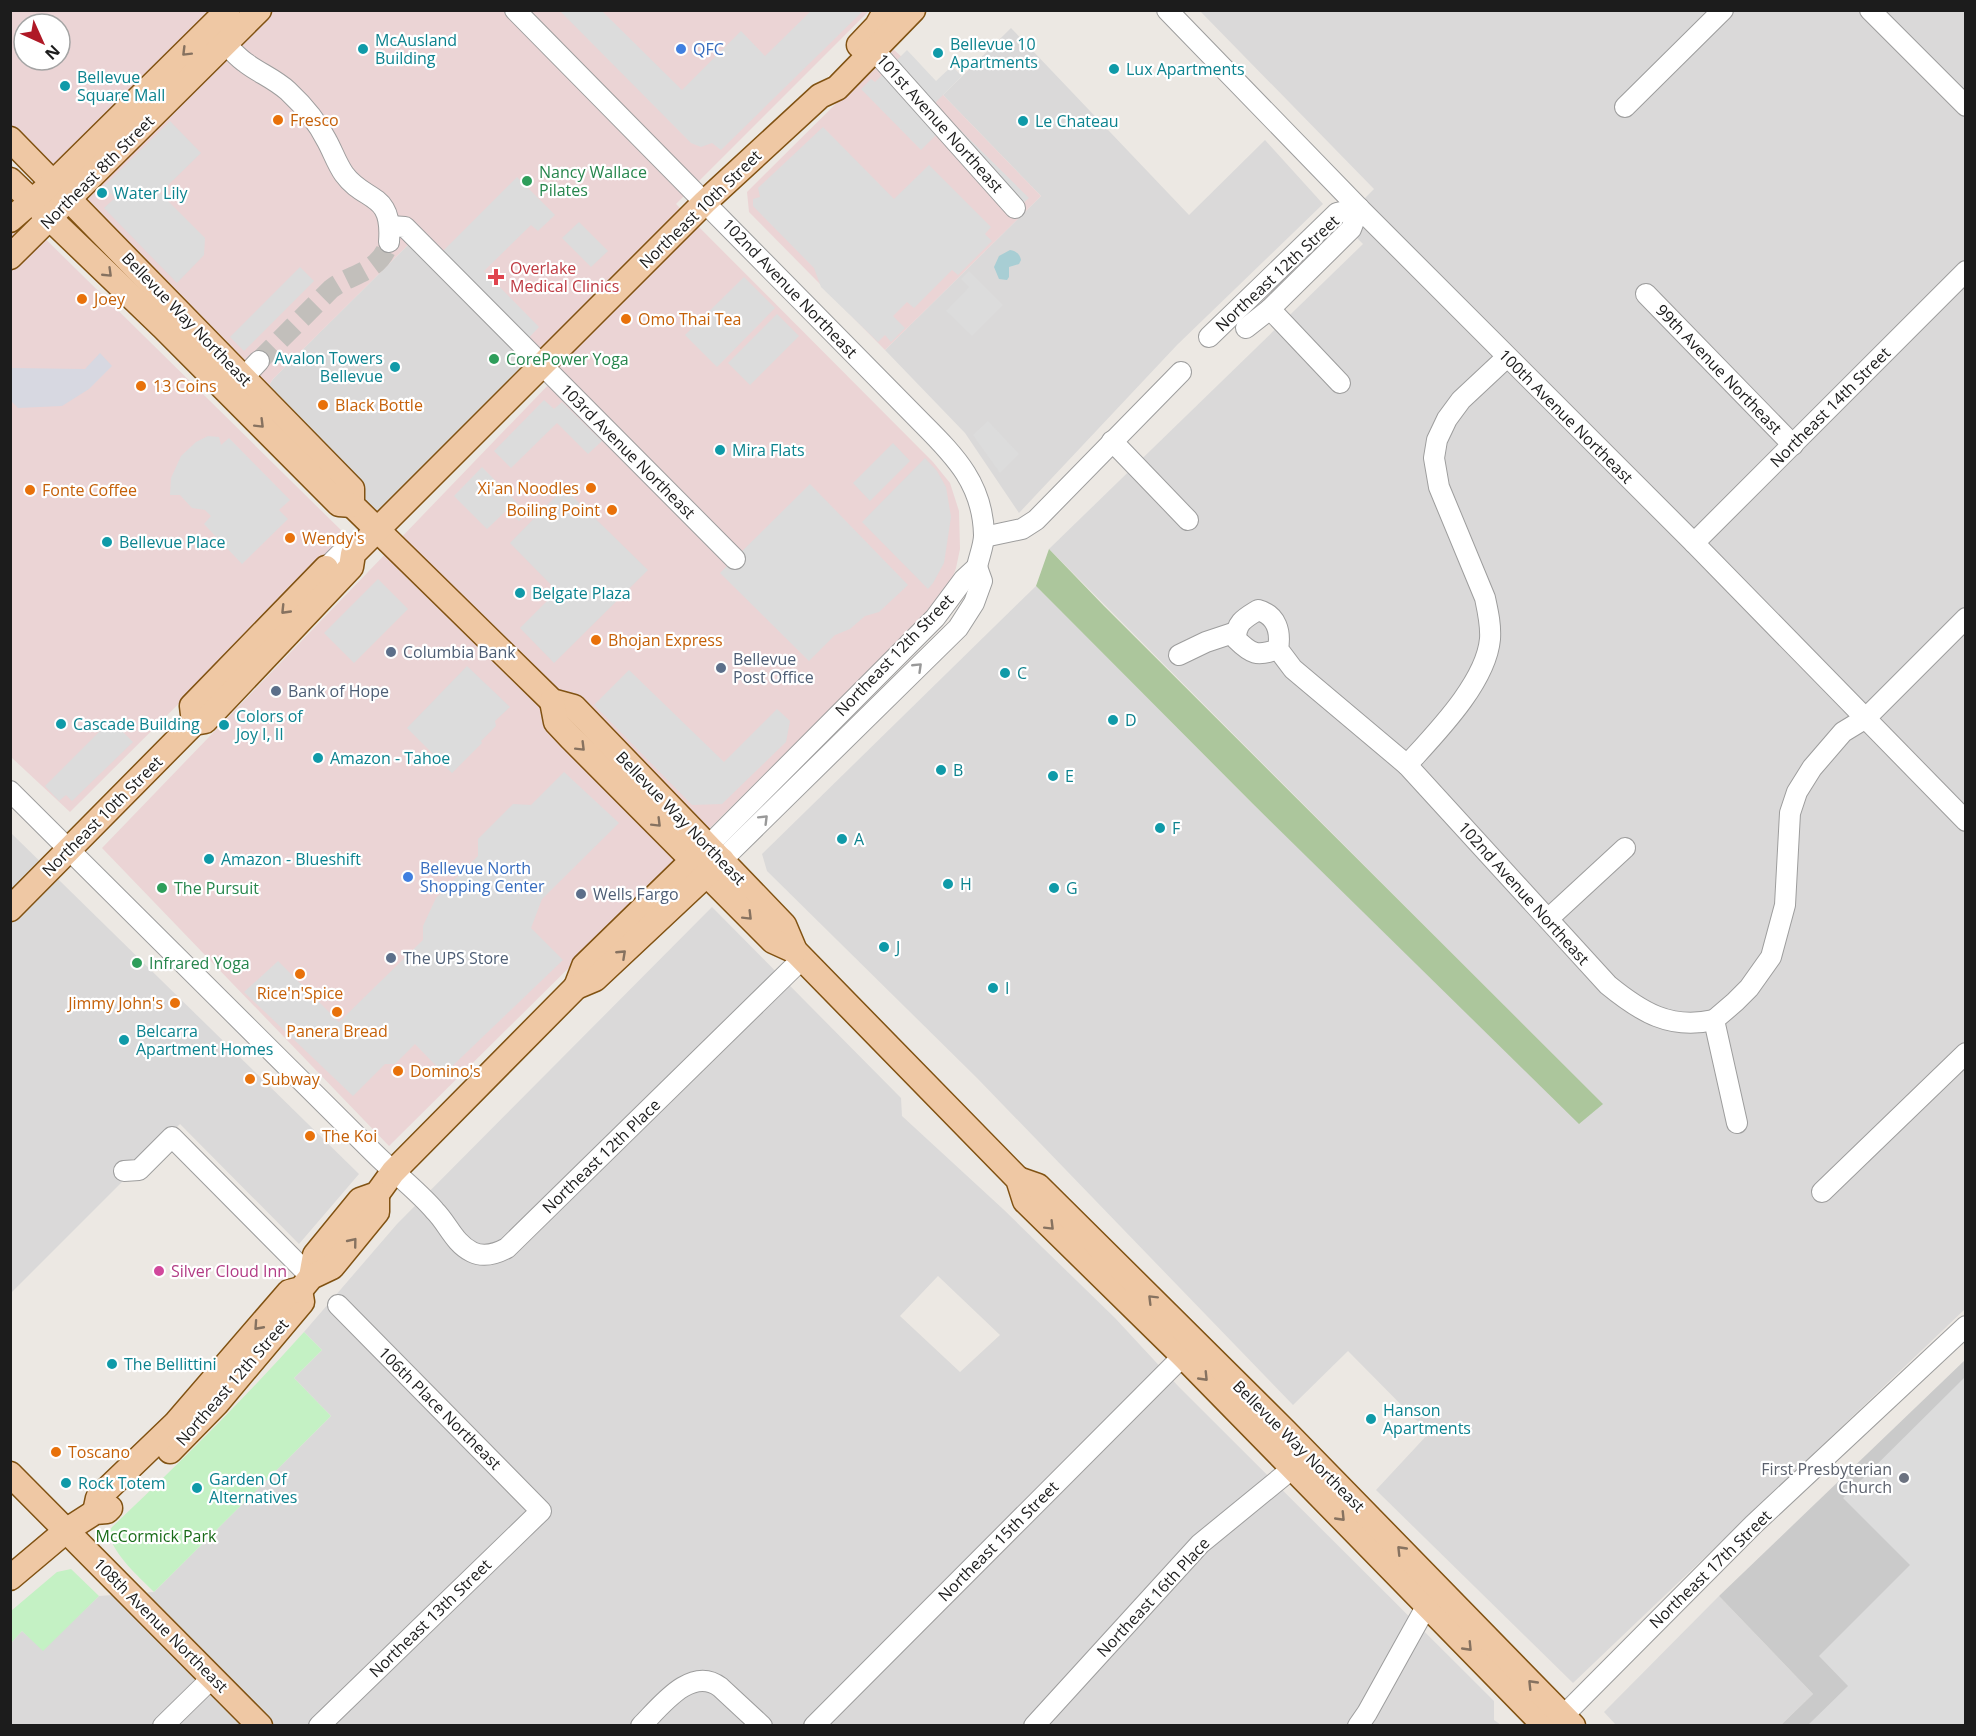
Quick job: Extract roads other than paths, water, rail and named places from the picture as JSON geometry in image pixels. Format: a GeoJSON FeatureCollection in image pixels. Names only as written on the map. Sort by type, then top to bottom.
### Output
{"type":"FeatureCollection","features":[{"type":"Feature","properties":{"kind":"main road","name":"Northeast 8th Street"},"geometry":{"type":"LineString","coordinates":[[10,257],[50,218],[62,190],[228,10]]}},
{"type":"Feature","properties":{"kind":"main road","name":"Northeast 8th Street"},"geometry":{"type":"LineString","coordinates":[[10,220],[33,201],[62,190],[225,44],[259,10]]}},
{"type":"Feature","properties":{"kind":"main road","name":"Northeast 10th Street"},"geometry":{"type":"LineString","coordinates":[[870,45],[886,10]]}},
{"type":"Feature","properties":{"kind":"main road","name":"Northeast 10th Street"},"geometry":{"type":"LineString","coordinates":[[10,909],[194,723],[205,721],[351,567],[353,554],[542,364],[705,202],[820,96],[837,88],[870,45],[913,10]]}},
{"type":"Feature","properties":{"kind":"main road","name":"Bellevue Way Northeast"},"geometry":{"type":"LineString","coordinates":[[10,139],[252,369],[352,489],[352,505]]}},
{"type":"Feature","properties":{"kind":"main road","name":"Bellevue Way Northeast"},"geometry":{"type":"LineString","coordinates":[[10,180],[171,334],[339,504],[352,505],[552,701],[556,722],[708,860],[773,941],[798,955],[1018,1179],[1038,1186],[1301,1462],[1560,1722]]}},
{"type":"Feature","properties":{"kind":"main road","name":"Northeast 10th Street"},"geometry":{"type":"LineString","coordinates":[[194,723],[192,706],[326,568]]}},
{"type":"Feature","properties":{"kind":"main road","name":"Northeast 12th Street"},"geometry":{"type":"LineString","coordinates":[[10,1578],[67,1530],[95,1512],[107,1511],[217,1403],[302,1302],[306,1283],[332,1267],[377,1212],[377,1194],[393,1172],[576,987],[595,979],[708,860]]}},
{"type":"Feature","properties":{"kind":"main road","name":"Bellevue Way Northeast"},"geometry":{"type":"LineString","coordinates":[[1018,1179],[1025,1201],[1183,1356],[1301,1462]]}},
{"type":"Feature","properties":{"kind":"main road","name":"108th Avenue Northeast"},"geometry":{"type":"LineString","coordinates":[[10,1474],[260,1725]]}},
{"type":"Feature","properties":{"kind":"street","name":"102nd Avenue Northeast"},"geometry":{"type":"LineString","coordinates":[[515,10],[965,470],[982,514],[984,537],[977,567]]}},
{"type":"Feature","properties":{"kind":"street","name":"100th Avenue Northeast"},"geometry":{"type":"LineString","coordinates":[[1167,10],[1359,208],[1866,717],[1965,821]]}},
{"type":"Feature","properties":{"kind":"street"},"geometry":{"type":"LineString","coordinates":[[1625,107],[1723,10]]}},
{"type":"Feature","properties":{"kind":"street"},"geometry":{"type":"LineString","coordinates":[[1870,10],[1965,106]]}},
{"type":"Feature","properties":{"kind":"street","name":"103rd Avenue Northeast"},"geometry":{"type":"LineString","coordinates":[[225,44],[244,62],[287,90],[300,104],[326,139],[343,173],[379,202],[387,215],[389,234],[405,227],[735,559]]}},
{"type":"Feature","properties":{"kind":"street","name":"101st Avenue Northeast"},"geometry":{"type":"LineString","coordinates":[[870,45],[1015,208]]}},
{"type":"Feature","properties":{"kind":"street","name":"Northeast 12th Street"},"geometry":{"type":"LineString","coordinates":[[1246,327],[1270,309],[1351,229],[1359,208]]}},
{"type":"Feature","properties":{"kind":"street","name":"Northeast 12th Street"},"geometry":{"type":"LineString","coordinates":[[1209,338],[1337,213],[1359,208]]}},
{"type":"Feature","properties":{"kind":"street","name":"Northeast 14th Street"},"geometry":{"type":"LineString","coordinates":[[1694,543],[1965,271]]}},
{"type":"Feature","properties":{"kind":"street","name":"99th Avenue Northeast"},"geometry":{"type":"LineString","coordinates":[[1646,294],[1793,445]]}},
{"type":"Feature","properties":{"kind":"street"},"geometry":{"type":"LineString","coordinates":[[1270,309],[1340,383]]}},
{"type":"Feature","properties":{"kind":"street"},"geometry":{"type":"LineString","coordinates":[[1407,765],[1444,724],[1469,691],[1482,666],[1490,642],[1489,616],[1485,598],[1439,487],[1434,458],[1437,440],[1456,406],[1507,357]]}},
{"type":"Feature","properties":{"kind":"street"},"geometry":{"type":"LineString","coordinates":[[984,537],[1022,528],[1035,520],[1181,372]]}},
{"type":"Feature","properties":{"kind":"street"},"geometry":{"type":"LineString","coordinates":[[1112,441],[1188,520]]}},
{"type":"Feature","properties":{"kind":"street","name":"Northeast 10th Street"},"geometry":{"type":"LineString","coordinates":[[326,568],[340,554],[353,554]]}},
{"type":"Feature","properties":{"kind":"street","name":"Northeast 12th Street"},"geometry":{"type":"LineString","coordinates":[[977,567],[982,581],[974,603],[958,628],[851,733],[708,860],[897,654],[935,618],[964,579],[977,567]]}},
{"type":"Feature","properties":{"kind":"street"},"geometry":{"type":"LineString","coordinates":[[1258,610],[1266,612],[1274,619],[1280,638],[1278,649],[1257,654],[1247,650],[1236,639],[1240,621],[1258,610]]}},
{"type":"Feature","properties":{"kind":"street"},"geometry":{"type":"LineString","coordinates":[[1737,1123],[1714,1020],[1749,988],[1771,957],[1785,905],[1790,813],[1797,792],[1826,749],[1843,732],[1866,717],[1965,618]]}},
{"type":"Feature","properties":{"kind":"street"},"geometry":{"type":"LineString","coordinates":[[1179,655],[1206,642],[1236,632]]}},
{"type":"Feature","properties":{"kind":"street","name":"102nd Avenue Northeast"},"geometry":{"type":"LineString","coordinates":[[1278,649],[1293,669],[1407,765],[1608,985],[1635,1005],[1670,1022],[1695,1024],[1714,1020]]}},
{"type":"Feature","properties":{"kind":"street"},"geometry":{"type":"LineString","coordinates":[[851,733],[859,712],[895,671],[897,654]]}},
{"type":"Feature","properties":{"kind":"street","name":"Northeast 12th Place"},"geometry":{"type":"LineString","coordinates":[[10,791],[393,1172],[437,1212],[454,1238],[474,1254],[496,1254],[507,1248],[798,955]]}},
{"type":"Feature","properties":{"kind":"street"},"geometry":{"type":"LineString","coordinates":[[1548,919],[1625,848]]}},
{"type":"Feature","properties":{"kind":"street"},"geometry":{"type":"LineString","coordinates":[[1822,1192],[1965,1053]]}},
{"type":"Feature","properties":{"kind":"street"},"geometry":{"type":"LineString","coordinates":[[124,1171],[139,1170],[172,1137],[306,1283]]}},
{"type":"Feature","properties":{"kind":"street","name":"106th Place Northeast"},"geometry":{"type":"LineString","coordinates":[[338,1305],[541,1510]]}},
{"type":"Feature","properties":{"kind":"street","name":"Northeast 17th Street"},"geometry":{"type":"LineString","coordinates":[[1560,1722],[1754,1524],[1965,1326]]}},
{"type":"Feature","properties":{"kind":"street","name":"Northeast 15th Street"},"geometry":{"type":"LineString","coordinates":[[814,1725],[1183,1356]]}},
{"type":"Feature","properties":{"kind":"street","name":"Northeast 16th Place"},"geometry":{"type":"LineString","coordinates":[[1034,1725],[1200,1544],[1301,1462]]}},
{"type":"Feature","properties":{"kind":"street","name":"Northeast 13th Street"},"geometry":{"type":"LineString","coordinates":[[319,1725],[541,1510]]}},
{"type":"Feature","properties":{"kind":"street"},"geometry":{"type":"LineString","coordinates":[[1358,1725],[1435,1598]]}},
{"type":"Feature","properties":{"kind":"street"},"geometry":{"type":"LineString","coordinates":[[163,1725],[213,1678]]}},
{"type":"Feature","properties":{"kind":"street"},"geometry":{"type":"LineString","coordinates":[[641,1725],[677,1691],[696,1681],[714,1682],[762,1725]]}},
{"type":"Feature","properties":{"kind":"water"},"geometry":{"type":"Polygon","coordinates":[[[1010,250],[1017,253],[1021,260],[1019,264],[1009,267],[1007,280],[999,279],[994,267],[999,256],[1010,250]]]}},
{"type":"Feature","properties":{"kind":"tunnel"},"geometry":{"type":"LineString","coordinates":[[259,361],[331,289],[379,260],[389,242]]}},
{"type":"Feature","properties":{"kind":"place","name":"McAusland Building"},"geometry":{"type":"Point","coordinates":[363,49]}},
{"type":"Feature","properties":{"kind":"place","name":"QFC"},"geometry":{"type":"Point","coordinates":[681,49]}},
{"type":"Feature","properties":{"kind":"place","name":"Bellevue 10 Apartments"},"geometry":{"type":"Point","coordinates":[938,53]}},
{"type":"Feature","properties":{"kind":"place","name":"Lux Apartments"},"geometry":{"type":"Point","coordinates":[1114,69]}},
{"type":"Feature","properties":{"kind":"place","name":"Bellevue Square Mall"},"geometry":{"type":"Point","coordinates":[65,86]}},
{"type":"Feature","properties":{"kind":"place","name":"Fresco"},"geometry":{"type":"Point","coordinates":[278,120]}},
{"type":"Feature","properties":{"kind":"place","name":"Le Chateau"},"geometry":{"type":"Point","coordinates":[1023,121]}},
{"type":"Feature","properties":{"kind":"place","name":"Nancy Wallace Pilates"},"geometry":{"type":"Point","coordinates":[527,181]}},
{"type":"Feature","properties":{"kind":"place","name":"Water Lily"},"geometry":{"type":"Point","coordinates":[102,193]}},
{"type":"Feature","properties":{"kind":"place","name":"Overlake Medical Clinics"},"geometry":{"type":"Point","coordinates":[496,277]}},
{"type":"Feature","properties":{"kind":"place","name":"Joey"},"geometry":{"type":"Point","coordinates":[82,299]}},
{"type":"Feature","properties":{"kind":"place","name":"Omo Thai Tea"},"geometry":{"type":"Point","coordinates":[626,319]}},
{"type":"Feature","properties":{"kind":"place","name":"CorePower Yoga"},"geometry":{"type":"Point","coordinates":[494,359]}},
{"type":"Feature","properties":{"kind":"place","name":"Avalon Towers Bellevue"},"geometry":{"type":"Point","coordinates":[395,367]}},
{"type":"Feature","properties":{"kind":"place","name":"13 Coins"},"geometry":{"type":"Point","coordinates":[141,386]}},
{"type":"Feature","properties":{"kind":"place","name":"Black Bottle"},"geometry":{"type":"Point","coordinates":[323,405]}},
{"type":"Feature","properties":{"kind":"place","name":"Mira Flats"},"geometry":{"type":"Point","coordinates":[720,450]}},
{"type":"Feature","properties":{"kind":"place","name":"Xi'an Noodles"},"geometry":{"type":"Point","coordinates":[591,488]}},
{"type":"Feature","properties":{"kind":"place","name":"Fonte Coffee"},"geometry":{"type":"Point","coordinates":[30,490]}},
{"type":"Feature","properties":{"kind":"place","name":"Boiling Point"},"geometry":{"type":"Point","coordinates":[612,510]}},
{"type":"Feature","properties":{"kind":"place","name":"Wendy's"},"geometry":{"type":"Point","coordinates":[290,538]}},
{"type":"Feature","properties":{"kind":"place","name":"Bellevue Place"},"geometry":{"type":"Point","coordinates":[107,542]}},
{"type":"Feature","properties":{"kind":"place","name":"Belgate Plaza"},"geometry":{"type":"Point","coordinates":[520,593]}},
{"type":"Feature","properties":{"kind":"place","name":"Bhojan Express"},"geometry":{"type":"Point","coordinates":[596,640]}},
{"type":"Feature","properties":{"kind":"place","name":"Columbia Bank"},"geometry":{"type":"Point","coordinates":[391,652]}},
{"type":"Feature","properties":{"kind":"place","name":"Bellevue Post Office"},"geometry":{"type":"Point","coordinates":[721,668]}},
{"type":"Feature","properties":{"kind":"place","name":"C"},"geometry":{"type":"Point","coordinates":[1005,673]}},
{"type":"Feature","properties":{"kind":"place","name":"Bank of Hope"},"geometry":{"type":"Point","coordinates":[276,691]}},
{"type":"Feature","properties":{"kind":"place","name":"D"},"geometry":{"type":"Point","coordinates":[1113,720]}},
{"type":"Feature","properties":{"kind":"place","name":"Cascade Building"},"geometry":{"type":"Point","coordinates":[61,724]}},
{"type":"Feature","properties":{"kind":"place","name":"Colors of Joy I, II"},"geometry":{"type":"Point","coordinates":[224,725]}},
{"type":"Feature","properties":{"kind":"place","name":"Amazon - Tahoe"},"geometry":{"type":"Point","coordinates":[318,758]}},
{"type":"Feature","properties":{"kind":"place","name":"B"},"geometry":{"type":"Point","coordinates":[941,770]}},
{"type":"Feature","properties":{"kind":"place","name":"E"},"geometry":{"type":"Point","coordinates":[1053,776]}},
{"type":"Feature","properties":{"kind":"place","name":"F"},"geometry":{"type":"Point","coordinates":[1160,828]}},
{"type":"Feature","properties":{"kind":"place","name":"A"},"geometry":{"type":"Point","coordinates":[842,839]}},
{"type":"Feature","properties":{"kind":"place","name":"Amazon - Blueshift"},"geometry":{"type":"Point","coordinates":[209,859]}},
{"type":"Feature","properties":{"kind":"place","name":"Bellevue North Shopping Center"},"geometry":{"type":"Point","coordinates":[408,877]}},
{"type":"Feature","properties":{"kind":"place","name":"H"},"geometry":{"type":"Point","coordinates":[948,884]}},
{"type":"Feature","properties":{"kind":"place","name":"The Pursuit"},"geometry":{"type":"Point","coordinates":[162,888]}},
{"type":"Feature","properties":{"kind":"place","name":"G"},"geometry":{"type":"Point","coordinates":[1054,888]}},
{"type":"Feature","properties":{"kind":"place","name":"Wells Fargo"},"geometry":{"type":"Point","coordinates":[581,894]}},
{"type":"Feature","properties":{"kind":"place","name":"J"},"geometry":{"type":"Point","coordinates":[884,947]}},
{"type":"Feature","properties":{"kind":"place","name":"The UPS Store"},"geometry":{"type":"Point","coordinates":[391,958]}},
{"type":"Feature","properties":{"kind":"place","name":"Infrared Yoga"},"geometry":{"type":"Point","coordinates":[137,963]}},
{"type":"Feature","properties":{"kind":"place","name":"Rice'n'Spice"},"geometry":{"type":"Point","coordinates":[300,974]}},
{"type":"Feature","properties":{"kind":"place","name":"I"},"geometry":{"type":"Point","coordinates":[993,988]}},
{"type":"Feature","properties":{"kind":"place","name":"Jimmy John's"},"geometry":{"type":"Point","coordinates":[175,1003]}},
{"type":"Feature","properties":{"kind":"place","name":"Panera Bread"},"geometry":{"type":"Point","coordinates":[337,1012]}},
{"type":"Feature","properties":{"kind":"place","name":"Belcarra Apartment Homes"},"geometry":{"type":"Point","coordinates":[124,1040]}},
{"type":"Feature","properties":{"kind":"place","name":"Domino's"},"geometry":{"type":"Point","coordinates":[398,1071]}},
{"type":"Feature","properties":{"kind":"place","name":"Subway"},"geometry":{"type":"Point","coordinates":[250,1079]}},
{"type":"Feature","properties":{"kind":"place","name":"The Koi"},"geometry":{"type":"Point","coordinates":[310,1136]}},
{"type":"Feature","properties":{"kind":"place","name":"Silver Cloud Inn"},"geometry":{"type":"Point","coordinates":[159,1271]}},
{"type":"Feature","properties":{"kind":"place","name":"The Bellittini"},"geometry":{"type":"Point","coordinates":[112,1364]}},
{"type":"Feature","properties":{"kind":"place","name":"Hanson Apartments"},"geometry":{"type":"Point","coordinates":[1371,1419]}},
{"type":"Feature","properties":{"kind":"place","name":"Toscano"},"geometry":{"type":"Point","coordinates":[56,1452]}},
{"type":"Feature","properties":{"kind":"place","name":"First Presbyterian Church"},"geometry":{"type":"Point","coordinates":[1904,1478]}},
{"type":"Feature","properties":{"kind":"place","name":"Rock Totem"},"geometry":{"type":"Point","coordinates":[66,1483]}},
{"type":"Feature","properties":{"kind":"place","name":"Garden Of Alternatives"},"geometry":{"type":"Point","coordinates":[197,1488]}},
{"type":"Feature","properties":{"kind":"park label","name":"McCormick Park"},"geometry":{"type":"Point","coordinates":[156,1536]}}]}
